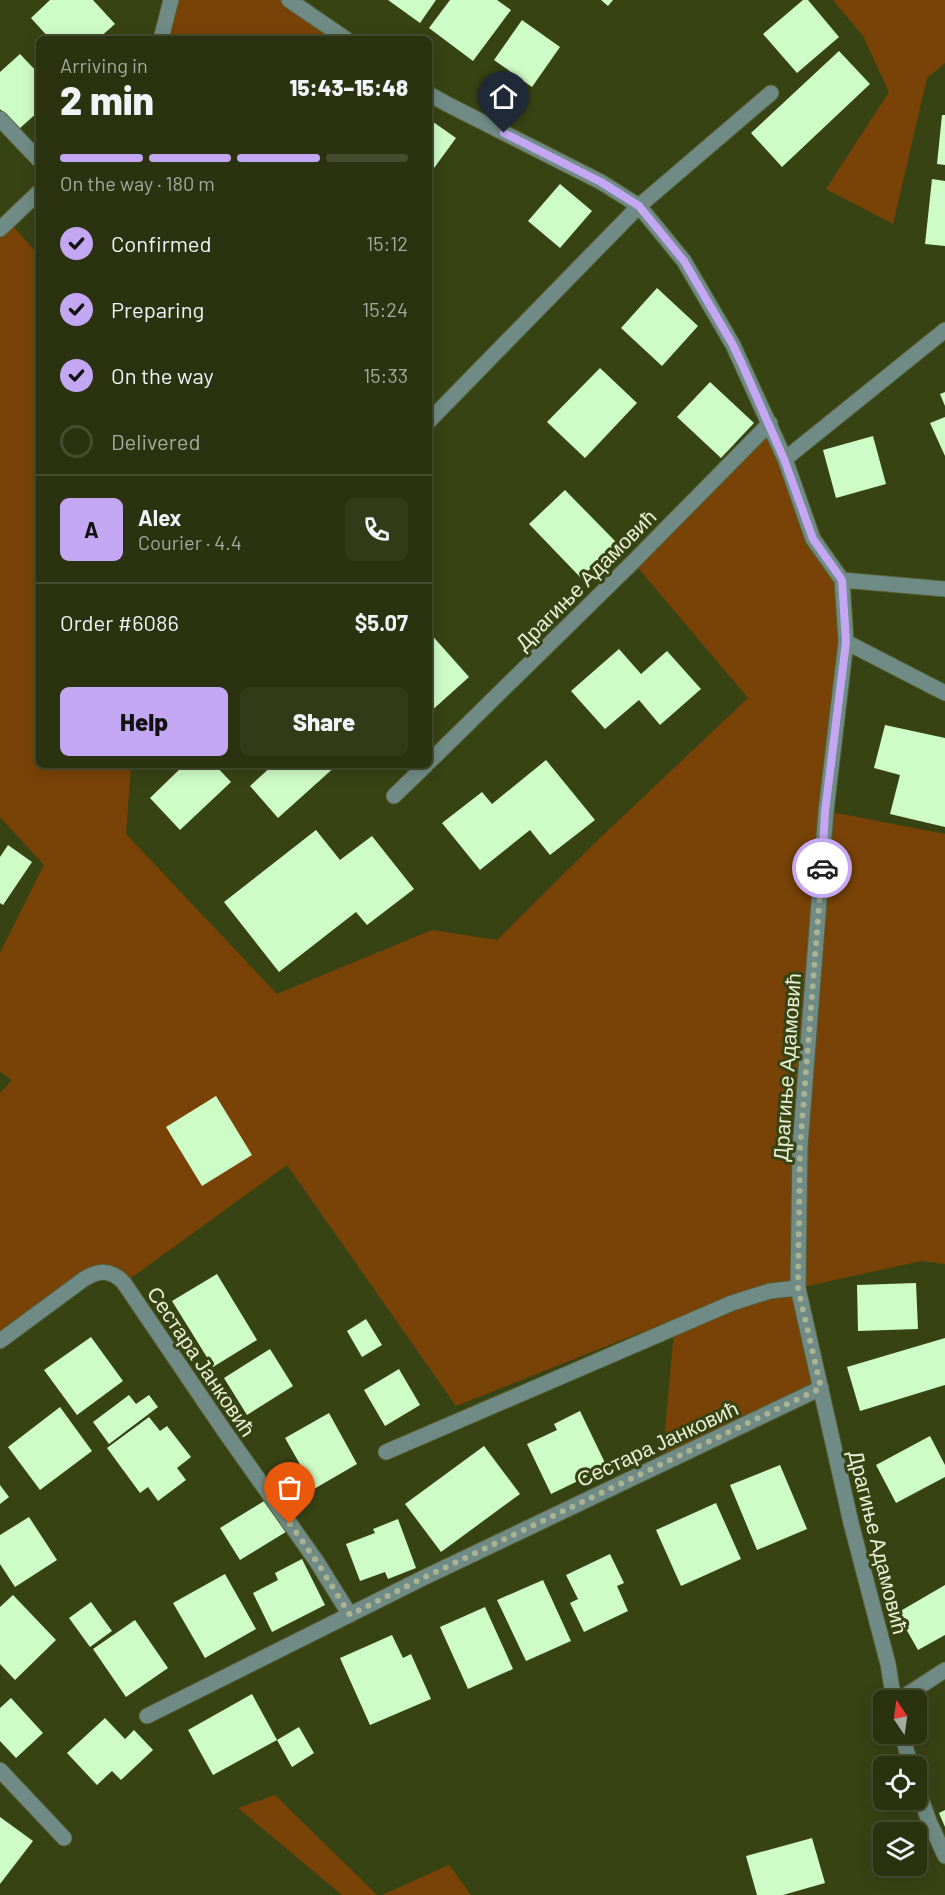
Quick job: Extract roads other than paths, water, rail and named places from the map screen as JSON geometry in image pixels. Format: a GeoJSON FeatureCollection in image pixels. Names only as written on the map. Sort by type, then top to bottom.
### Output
{"type":"FeatureCollection","features":[{"type":"Feature","properties":{"kind":"street"},"geometry":{"type":"LineString","coordinates":[[162,36],[171,0]]}},
{"type":"Feature","properties":{"kind":"street"},"geometry":{"type":"LineString","coordinates":[[290,0],[342,36]]}},
{"type":"Feature","properties":{"kind":"street"},"geometry":{"type":"LineString","coordinates":[[432,418],[639,206],[771,93]]}},
{"type":"Feature","properties":{"kind":"street"},"geometry":{"type":"LineString","coordinates":[[432,96],[601,182],[639,206],[684,261],[733,345],[770,423],[813,539],[842,580],[945,589]]}},
{"type":"Feature","properties":{"kind":"street"},"geometry":{"type":"LineString","coordinates":[[0,119],[36,157]]}},
{"type":"Feature","properties":{"kind":"street"},"geometry":{"type":"LineString","coordinates":[[0,229],[36,195]]}},
{"type":"Feature","properties":{"kind":"street"},"geometry":{"type":"LineString","coordinates":[[784,459],[945,330]]}},
{"type":"Feature","properties":{"kind":"street","name":"Драгиње Адамовић"},"geometry":{"type":"LineString","coordinates":[[432,759],[633,562],[770,423]]}},
{"type":"Feature","properties":{"kind":"street","name":"Драгиње Адамовић"},"geometry":{"type":"LineString","coordinates":[[842,580],[846,642],[825,812],[800,1148],[798,1288],[850,1523],[894,1690]]}},
{"type":"Feature","properties":{"kind":"street"},"geometry":{"type":"LineString","coordinates":[[846,642],[945,693]]}},
{"type":"Feature","properties":{"kind":"street","name":"Драгиње Адамовић"},"geometry":{"type":"LineString","coordinates":[[394,796],[423,768]]}},
{"type":"Feature","properties":{"kind":"street","name":"Сестара Јанковић"},"geometry":{"type":"LineString","coordinates":[[0,1341],[94,1273],[107,1272],[117,1276],[317,1562],[350,1615]]}},
{"type":"Feature","properties":{"kind":"street"},"geometry":{"type":"LineString","coordinates":[[386,1452],[732,1303],[770,1291],[798,1288]]}},
{"type":"Feature","properties":{"kind":"street","name":"Сестара Јанковић"},"geometry":{"type":"LineString","coordinates":[[147,1716],[421,1579],[821,1388]]}},
{"type":"Feature","properties":{"kind":"street"},"geometry":{"type":"LineString","coordinates":[[913,1690],[945,1670]]}},
{"type":"Feature","properties":{"kind":"street"},"geometry":{"type":"LineString","coordinates":[[0,1770],[64,1838]]}},
{"type":"Feature","properties":{"kind":"street"},"geometry":{"type":"LineString","coordinates":[[926,1810],[945,1857]]}}]}
